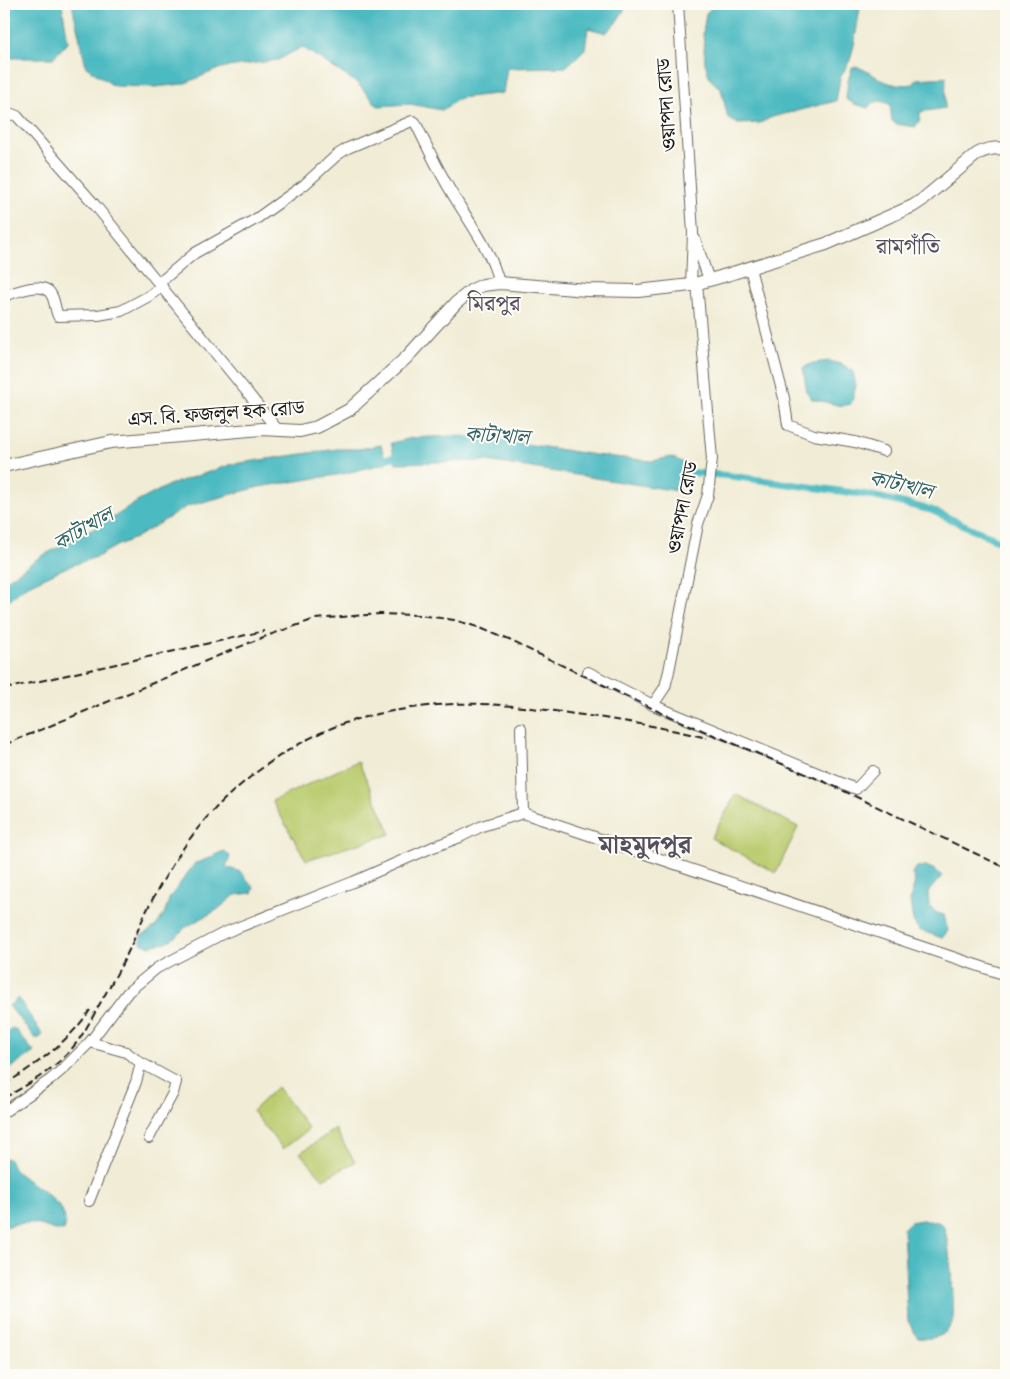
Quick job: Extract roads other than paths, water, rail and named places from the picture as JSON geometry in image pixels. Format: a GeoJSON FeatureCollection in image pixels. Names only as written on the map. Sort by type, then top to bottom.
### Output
{"type":"FeatureCollection","features":[{"type":"Feature","properties":{"kind":"main road","name":"এস. বি. ফজলুল হক রোড"},"geometry":{"type":"LineString","coordinates":[[4,466],[111,442],[244,430],[277,429],[300,431],[332,420],[350,410],[407,357],[456,303],[472,290],[483,285],[499,283],[587,290],[638,291],[699,283],[826,244],[913,206],[977,154],[985,150],[1006,148]]}},
{"type":"Feature","properties":{"kind":"street","name":"ওয়াপদা রোড"},"geometry":{"type":"LineString","coordinates":[[653,705],[667,680],[698,524],[708,495],[712,459],[699,283],[693,234],[678,4]]}},
{"type":"Feature","properties":{"kind":"street"},"geometry":{"type":"LineString","coordinates":[[4,118],[12,114],[17,116],[95,205],[277,429]]}},
{"type":"Feature","properties":{"kind":"street"},"geometry":{"type":"LineString","coordinates":[[4,296],[38,287],[52,295],[58,316],[98,315],[121,311],[149,296],[195,253],[256,219],[304,186],[337,155],[348,148],[412,121],[415,122],[445,182],[488,250],[499,283]]}},
{"type":"Feature","properties":{"kind":"street","name":"ওয়াপদা রোড"},"geometry":{"type":"LineString","coordinates":[[693,234],[690,271],[699,283]]}},
{"type":"Feature","properties":{"kind":"street"},"geometry":{"type":"LineString","coordinates":[[750,268],[784,398],[788,425],[814,435],[855,442],[884,451]]}},
{"type":"Feature","properties":{"kind":"street"},"geometry":{"type":"LineString","coordinates":[[588,672],[653,705],[856,790],[873,771]]}},
{"type":"Feature","properties":{"kind":"street"},"geometry":{"type":"LineString","coordinates":[[521,728],[523,813]]}},
{"type":"Feature","properties":{"kind":"street"},"geometry":{"type":"LineString","coordinates":[[4,1112],[50,1080],[90,1042],[128,992],[165,963],[224,933],[353,882],[482,826],[523,813],[1006,975]]}},
{"type":"Feature","properties":{"kind":"street"},"geometry":{"type":"LineString","coordinates":[[90,1042],[126,1052],[141,1063],[176,1082],[173,1092],[149,1138]]}},
{"type":"Feature","properties":{"kind":"street"},"geometry":{"type":"LineString","coordinates":[[89,1201],[136,1082],[141,1063]]}},
{"type":"Feature","properties":{"kind":"water"},"geometry":{"type":"Polygon","coordinates":[[[4,4],[62,4],[68,42],[53,58],[4,58],[4,4]]]}},
{"type":"Feature","properties":{"kind":"water"},"geometry":{"type":"Polygon","coordinates":[[[72,4],[628,4],[615,24],[606,33],[588,28],[585,49],[566,67],[507,68],[503,93],[460,98],[442,110],[410,104],[378,106],[357,83],[302,47],[278,60],[221,68],[183,84],[155,87],[114,86],[86,67],[72,4]]]}},
{"type":"Feature","properties":{"kind":"water"},"geometry":{"type":"Polygon","coordinates":[[[715,4],[857,4],[860,8],[854,45],[850,60],[840,78],[836,101],[772,117],[760,123],[738,124],[728,118],[721,89],[710,79],[705,63],[703,33],[706,13],[715,4]]]}},
{"type":"Feature","properties":{"kind":"water"},"geometry":{"type":"Polygon","coordinates":[[[858,67],[889,83],[904,85],[914,84],[917,79],[946,77],[945,108],[920,112],[920,120],[915,127],[896,124],[892,121],[890,104],[880,101],[872,103],[868,108],[854,104],[846,99],[852,68],[858,67]]]}},
{"type":"Feature","properties":{"kind":"water"},"geometry":{"type":"Polygon","coordinates":[[[830,361],[843,365],[853,371],[856,386],[851,404],[842,406],[812,399],[807,392],[803,368],[813,363],[830,361]]]}},
{"type":"Feature","properties":{"kind":"water"},"geometry":{"type":"Polygon","coordinates":[[[482,437],[595,455],[652,461],[671,457],[685,463],[684,482],[678,491],[487,461],[396,463],[391,443],[412,438],[482,437]]]}},
{"type":"Feature","properties":{"kind":"water"},"geometry":{"type":"Polygon","coordinates":[[[381,445],[386,463],[343,474],[259,487],[188,506],[135,538],[99,556],[67,567],[26,586],[4,604],[4,582],[40,557],[105,523],[137,502],[169,485],[233,464],[337,449],[359,449],[381,445]]]}},
{"type":"Feature","properties":{"kind":"water"},"geometry":{"type":"Polygon","coordinates":[[[225,851],[230,856],[226,867],[241,872],[254,888],[252,893],[235,895],[217,910],[186,927],[177,936],[165,943],[148,946],[141,943],[141,936],[156,926],[164,914],[170,897],[195,863],[225,851]]]}},
{"type":"Feature","properties":{"kind":"water"},"geometry":{"type":"Polygon","coordinates":[[[926,866],[937,871],[942,876],[928,892],[929,906],[937,913],[944,915],[948,931],[942,938],[919,930],[913,921],[910,901],[915,881],[912,873],[917,867],[926,866]]]}},
{"type":"Feature","properties":{"kind":"water"},"geometry":{"type":"Polygon","coordinates":[[[18,998],[42,1034],[40,1038],[35,1038],[9,1006],[18,998]]]}},
{"type":"Feature","properties":{"kind":"water"},"geometry":{"type":"Polygon","coordinates":[[[11,1028],[15,1029],[34,1052],[4,1073],[4,1035],[11,1028]]]}},
{"type":"Feature","properties":{"kind":"water"},"geometry":{"type":"Polygon","coordinates":[[[4,1158],[9,1159],[15,1170],[56,1202],[65,1220],[64,1230],[54,1230],[26,1223],[4,1228],[4,1158]]]}},
{"type":"Feature","properties":{"kind":"water"},"geometry":{"type":"Polygon","coordinates":[[[931,1220],[939,1223],[945,1231],[951,1270],[953,1319],[950,1327],[943,1334],[935,1337],[918,1338],[908,1321],[903,1229],[910,1222],[931,1220]]]}},
{"type":"Feature","properties":{"kind":"waterway","name":"কাটাখাল"},"geometry":{"type":"LineString","coordinates":[[375,461],[402,455]]}},
{"type":"Feature","properties":{"kind":"waterway","name":"কাটাখাল"},"geometry":{"type":"LineString","coordinates":[[676,471],[731,476],[868,495],[931,510],[1006,544]]}},
{"type":"Feature","properties":{"kind":"railway"},"geometry":{"type":"LineString","coordinates":[[4,745],[261,638],[315,619],[380,614],[420,615],[454,620],[478,627],[509,640],[664,714],[825,782],[1006,868]]}},
{"type":"Feature","properties":{"kind":"railway"},"geometry":{"type":"LineString","coordinates":[[4,689],[264,631]]}},
{"type":"Feature","properties":{"kind":"railway"},"geometry":{"type":"LineString","coordinates":[[4,1098],[49,1070],[78,1041],[121,966],[161,884],[198,828],[228,796],[246,781],[265,766],[305,741],[345,723],[376,714],[446,704],[502,705],[557,711],[641,724],[707,738]]}},
{"type":"Feature","properties":{"kind":"railway"},"geometry":{"type":"LineString","coordinates":[[4,1085],[62,1043],[82,1022],[90,1010]]}},
{"type":"Feature","properties":{"kind":"district","name":"রামগাঁতি"},"geometry":{"type":"Point","coordinates":[908,248]}},
{"type":"Feature","properties":{"kind":"district","name":"মিরপুর"},"geometry":{"type":"Point","coordinates":[494,305]}},
{"type":"Feature","properties":{"kind":"district","name":"মাহমুদপুর"},"geometry":{"type":"Point","coordinates":[645,846]}}]}
